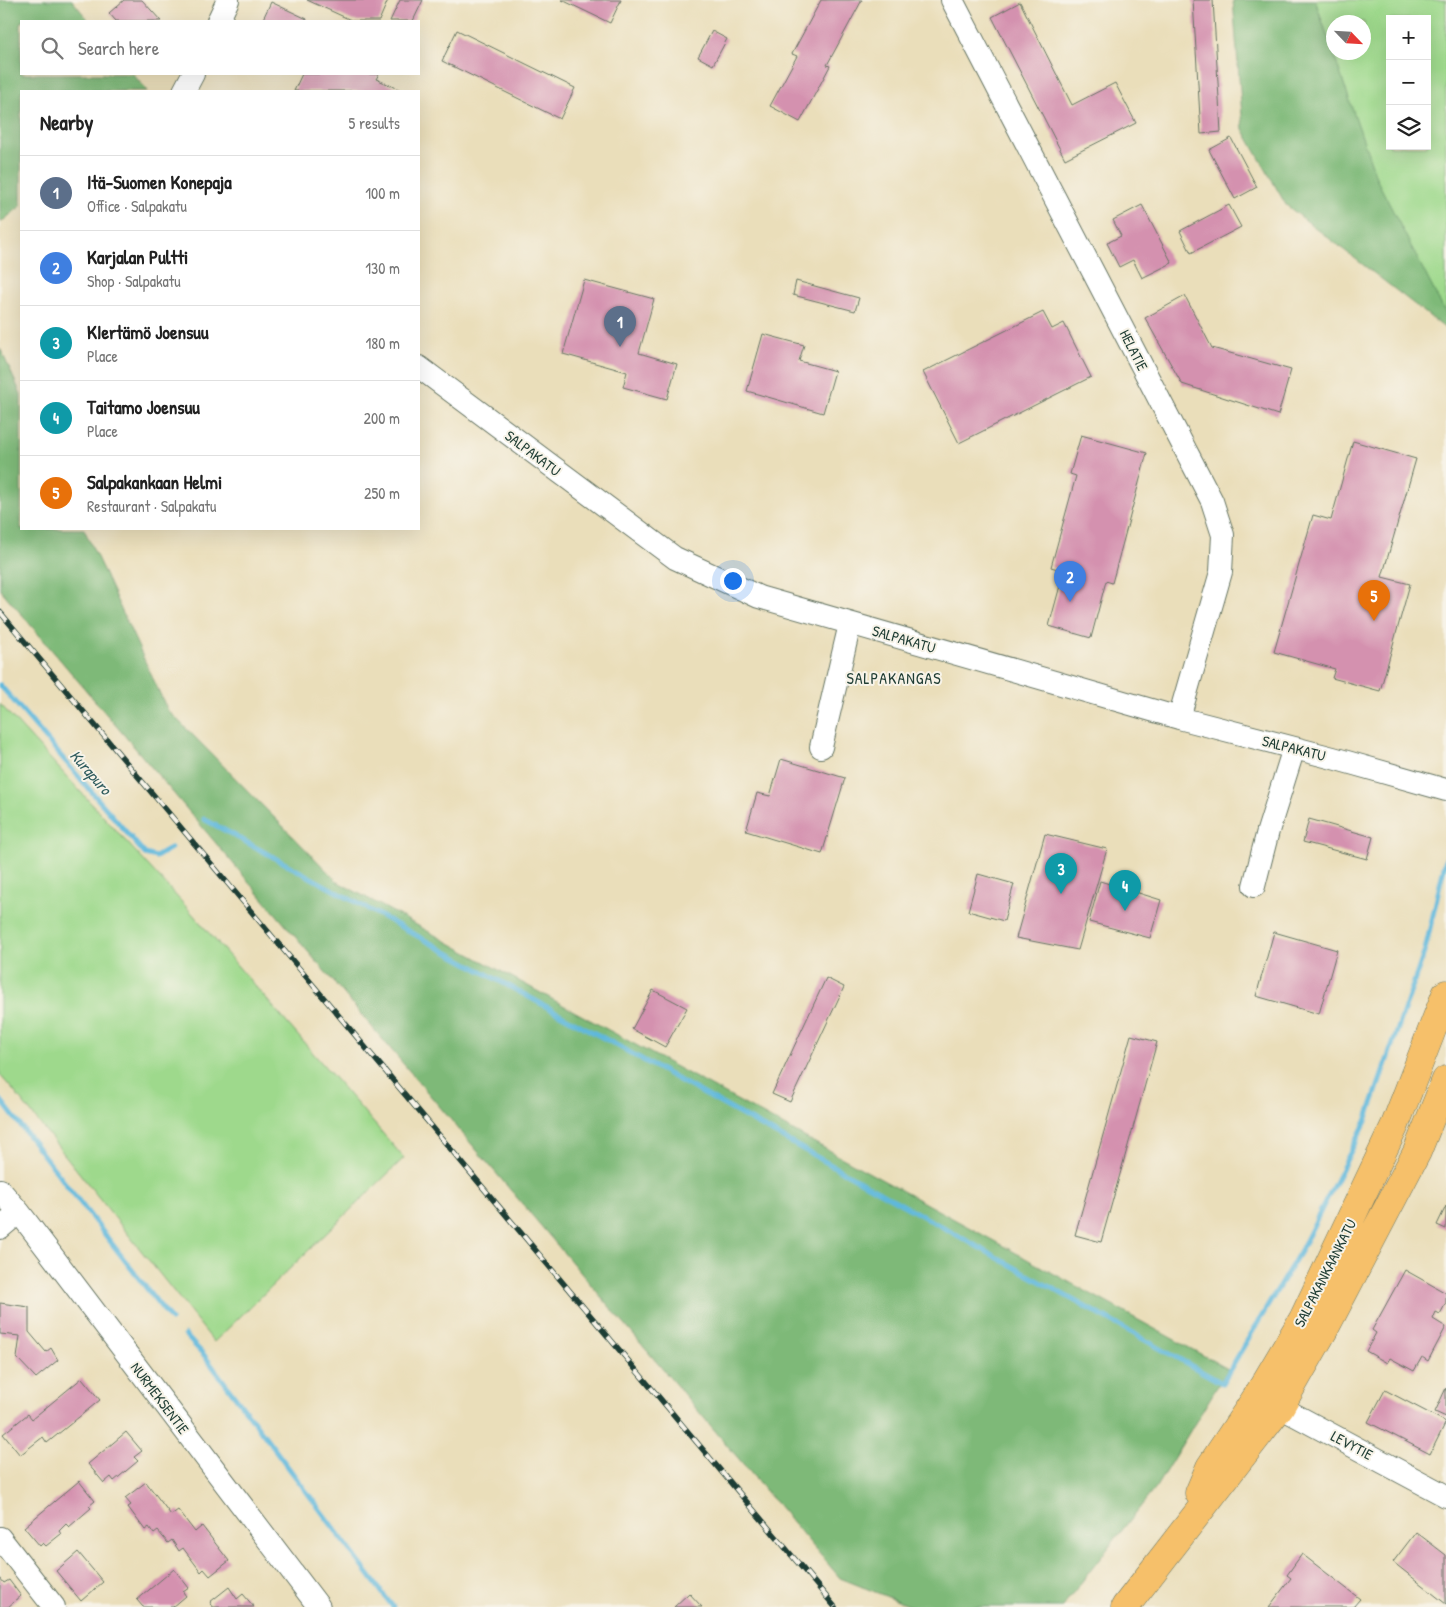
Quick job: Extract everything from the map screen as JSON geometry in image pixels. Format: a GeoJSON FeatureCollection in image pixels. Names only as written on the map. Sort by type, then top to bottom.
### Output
{"type":"FeatureCollection","features":[{"type":"Feature","properties":{"kind":"main road","name":"SALPAKANKAANKATU"},"geometry":{"type":"LineString","coordinates":[[1269,1401],[1303,1319],[1395,1125],[1446,994]]}},
{"type":"Feature","properties":{"kind":"main road","name":"SALPAKANKAANKATU"},"geometry":{"type":"LineString","coordinates":[[1125,1607],[1178,1539],[1269,1401],[1325,1328],[1417,1152],[1446,1080]]}},
{"type":"Feature","properties":{"kind":"street"},"geometry":{"type":"LineString","coordinates":[[218,20],[228,0]]}},
{"type":"Feature","properties":{"kind":"street","name":"HELATIE"},"geometry":{"type":"LineString","coordinates":[[952,0],[1212,501],[1223,535],[1222,572],[1178,718]]}},
{"type":"Feature","properties":{"kind":"street"},"geometry":{"type":"LineString","coordinates":[[184,90],[192,75]]}},
{"type":"Feature","properties":{"kind":"street","name":"SALPAKATU"},"geometry":{"type":"LineString","coordinates":[[420,368],[675,558],[759,597],[1178,718],[1446,790]]}},
{"type":"Feature","properties":{"kind":"street"},"geometry":{"type":"LineString","coordinates":[[821,747],[850,624]]}},
{"type":"Feature","properties":{"kind":"street"},"geometry":{"type":"LineString","coordinates":[[1254,886],[1268,831],[1294,748]]}},
{"type":"Feature","properties":{"kind":"street","name":"NURMEKSENTIE"},"geometry":{"type":"LineString","coordinates":[[0,1190],[19,1212],[319,1607]]}},
{"type":"Feature","properties":{"kind":"street"},"geometry":{"type":"LineString","coordinates":[[0,1228],[19,1212]]}},
{"type":"Feature","properties":{"kind":"street","name":"LEVYTIE"},"geometry":{"type":"LineString","coordinates":[[1269,1401],[1446,1496]]}},
{"type":"Feature","properties":{"kind":"street"},"geometry":{"type":"LineString","coordinates":[[0,1538],[54,1607]]}},
{"type":"Feature","properties":{"kind":"green space"},"geometry":{"type":"Polygon","coordinates":[[[0,0],[72,0],[88,20],[20,20],[20,75],[134,75],[146,90],[20,90],[20,207],[0,223],[0,0]]]}},
{"type":"Feature","properties":{"kind":"green space"},"geometry":{"type":"Polygon","coordinates":[[[1233,0],[1315,0],[1326,32],[1326,60],[1336,60],[1377,180],[1446,314],[1446,329],[1286,205],[1243,129],[1233,0]]]}},
{"type":"Feature","properties":{"kind":"green space"},"geometry":{"type":"Polygon","coordinates":[[[1315,0],[1446,0],[1446,316],[1376,180],[1335,60],[1371,60],[1371,15],[1326,15],[1326,32],[1315,0]]]}},
{"type":"Feature","properties":{"kind":"green space"},"geometry":{"type":"Polygon","coordinates":[[[0,348],[20,392],[20,530],[84,530],[167,709],[338,882],[1228,1369],[1156,1487],[1062,1607],[913,1607],[840,1578],[0,589],[0,348]]]}},
{"type":"Feature","properties":{"kind":"green space"},"geometry":{"type":"Polygon","coordinates":[[[0,704],[190,911],[404,1158],[214,1342],[0,1075],[0,704]]]}},
{"type":"Feature","properties":{"kind":"building"},"geometry":{"type":"Polygon","coordinates":[[[124,0],[142,0],[160,20],[115,20],[109,13],[124,0]]]}},
{"type":"Feature","properties":{"kind":"building"},"geometry":{"type":"Polygon","coordinates":[[[307,0],[388,0],[379,20],[351,20],[307,0]]]}},
{"type":"Feature","properties":{"kind":"building"},"geometry":{"type":"Polygon","coordinates":[[[400,0],[423,0],[413,20],[390,20],[400,0]]]}},
{"type":"Feature","properties":{"kind":"building"},"geometry":{"type":"Polygon","coordinates":[[[562,0],[621,0],[610,23],[562,0]]]}},
{"type":"Feature","properties":{"kind":"building"},"geometry":{"type":"Polygon","coordinates":[[[821,0],[862,0],[827,65],[830,66],[800,122],[770,106],[797,56],[792,54],[821,0]]]}},
{"type":"Feature","properties":{"kind":"building"},"geometry":{"type":"Polygon","coordinates":[[[1193,0],[1213,0],[1221,132],[1201,134],[1193,0]]]}},
{"type":"Feature","properties":{"kind":"building"},"geometry":{"type":"Polygon","coordinates":[[[271,2],[307,19],[306,20],[262,20],[271,2]]]}},
{"type":"Feature","properties":{"kind":"building"},"geometry":{"type":"Polygon","coordinates":[[[1020,2],[1072,105],[1115,83],[1136,123],[1065,159],[992,17],[1020,2]]]}},
{"type":"Feature","properties":{"kind":"building"},"geometry":{"type":"Polygon","coordinates":[[[457,30],[575,88],[560,119],[442,61],[457,30]]]}},
{"type":"Feature","properties":{"kind":"building"},"geometry":{"type":"Polygon","coordinates":[[[712,31],[727,39],[713,65],[698,57],[712,31]]]}},
{"type":"Feature","properties":{"kind":"building"},"geometry":{"type":"Polygon","coordinates":[[[302,75],[378,75],[376,79],[399,89],[398,90],[294,90],[302,75]]]}},
{"type":"Feature","properties":{"kind":"building"},"geometry":{"type":"Polygon","coordinates":[[[1231,138],[1257,187],[1235,199],[1209,150],[1231,138]]]}},
{"type":"Feature","properties":{"kind":"building"},"geometry":{"type":"Polygon","coordinates":[[[1142,205],[1172,263],[1142,278],[1133,260],[1119,267],[1107,243],[1121,236],[1113,220],[1142,205]]]}},
{"type":"Feature","properties":{"kind":"building"},"geometry":{"type":"Polygon","coordinates":[[[1229,205],[1241,227],[1191,253],[1180,231],[1229,205]]]}},
{"type":"Feature","properties":{"kind":"building"},"geometry":{"type":"Polygon","coordinates":[[[584,280],[654,299],[639,353],[677,364],[667,399],[623,387],[627,372],[563,354],[584,280]]]}},
{"type":"Feature","properties":{"kind":"building"},"geometry":{"type":"Polygon","coordinates":[[[796,281],[859,298],[855,311],[793,295],[796,281]]]}},
{"type":"Feature","properties":{"kind":"building"},"geometry":{"type":"Polygon","coordinates":[[[1185,296],[1212,348],[1291,370],[1278,415],[1182,384],[1145,318],[1185,296]]]}},
{"type":"Feature","properties":{"kind":"building"},"geometry":{"type":"Polygon","coordinates":[[[1043,312],[1052,329],[1064,323],[1091,377],[959,443],[923,372],[1043,312]]]}},
{"type":"Feature","properties":{"kind":"building"},"geometry":{"type":"Polygon","coordinates":[[[763,334],[804,345],[799,361],[835,371],[823,413],[747,391],[763,334]]]}},
{"type":"Feature","properties":{"kind":"building"},"geometry":{"type":"Polygon","coordinates":[[[1081,435],[1147,453],[1112,583],[1106,581],[1091,638],[1049,626],[1064,571],[1051,567],[1076,476],[1070,474],[1081,435]]]}},
{"type":"Feature","properties":{"kind":"building"},"geometry":{"type":"Polygon","coordinates":[[[1353,441],[1416,459],[1382,577],[1410,584],[1380,691],[1332,678],[1335,669],[1274,652],[1313,515],[1331,520],[1353,441]]]}},
{"type":"Feature","properties":{"kind":"building"},"geometry":{"type":"Polygon","coordinates":[[[781,759],[845,778],[822,854],[746,831],[757,793],[770,796],[781,759]]]}},
{"type":"Feature","properties":{"kind":"building"},"geometry":{"type":"Polygon","coordinates":[[[1309,819],[1373,837],[1367,859],[1303,842],[1309,819]]]}},
{"type":"Feature","properties":{"kind":"building"},"geometry":{"type":"Polygon","coordinates":[[[1045,834],[1107,849],[1078,950],[1016,938],[1045,834]]]}},
{"type":"Feature","properties":{"kind":"building"},"geometry":{"type":"Polygon","coordinates":[[[978,874],[1014,884],[1004,921],[968,911],[978,874]]]}},
{"type":"Feature","properties":{"kind":"building"},"geometry":{"type":"Polygon","coordinates":[[[1100,881],[1161,900],[1150,938],[1089,922],[1100,881]]]}},
{"type":"Feature","properties":{"kind":"building"},"geometry":{"type":"Polygon","coordinates":[[[1274,932],[1337,950],[1319,1014],[1256,996],[1274,932]]]}},
{"type":"Feature","properties":{"kind":"building"},"geometry":{"type":"Polygon","coordinates":[[[826,978],[844,987],[790,1102],[772,1094],[826,978]]]}},
{"type":"Feature","properties":{"kind":"building"},"geometry":{"type":"Polygon","coordinates":[[[653,990],[687,1008],[665,1047],[632,1029],[653,990]]]}},
{"type":"Feature","properties":{"kind":"building"},"geometry":{"type":"Polygon","coordinates":[[[1131,1035],[1157,1042],[1101,1242],[1075,1235],[1131,1035]]]}},
{"type":"Feature","properties":{"kind":"building"},"geometry":{"type":"Polygon","coordinates":[[[1446,1206],[1446,1229],[1437,1225],[1446,1206]]]}},
{"type":"Feature","properties":{"kind":"building"},"geometry":{"type":"Polygon","coordinates":[[[1405,1270],[1446,1293],[1446,1303],[1440,1314],[1436,1312],[1433,1319],[1446,1327],[1428,1361],[1422,1357],[1414,1371],[1390,1358],[1387,1363],[1366,1351],[1376,1333],[1372,1330],[1405,1270]]]}},
{"type":"Feature","properties":{"kind":"building"},"geometry":{"type":"Polygon","coordinates":[[[0,1303],[29,1307],[29,1332],[46,1352],[51,1348],[58,1360],[36,1378],[17,1358],[20,1336],[0,1334],[0,1303]]]}},
{"type":"Feature","properties":{"kind":"building"},"geometry":{"type":"Polygon","coordinates":[[[82,1378],[100,1400],[47,1443],[43,1437],[20,1455],[3,1434],[28,1414],[32,1419],[82,1378]]]}},
{"type":"Feature","properties":{"kind":"building"},"geometry":{"type":"Polygon","coordinates":[[[1446,1388],[1446,1417],[1435,1412],[1446,1388]]]}},
{"type":"Feature","properties":{"kind":"building"},"geometry":{"type":"Polygon","coordinates":[[[1385,1390],[1446,1422],[1430,1454],[1368,1422],[1385,1390]]]}},
{"type":"Feature","properties":{"kind":"building"},"geometry":{"type":"Polygon","coordinates":[[[126,1432],[142,1451],[134,1457],[138,1461],[114,1481],[111,1477],[104,1483],[88,1464],[126,1432]]]}},
{"type":"Feature","properties":{"kind":"building"},"geometry":{"type":"Polygon","coordinates":[[[79,1481],[95,1501],[89,1506],[91,1508],[69,1527],[66,1524],[59,1531],[61,1534],[46,1546],[43,1543],[40,1546],[24,1527],[79,1481]]]}},
{"type":"Feature","properties":{"kind":"building"},"geometry":{"type":"Polygon","coordinates":[[[146,1482],[171,1515],[178,1510],[195,1532],[202,1526],[229,1561],[210,1576],[204,1569],[201,1572],[183,1548],[179,1551],[172,1540],[168,1543],[158,1531],[154,1534],[149,1527],[145,1530],[128,1507],[131,1505],[125,1498],[146,1482]]]}},
{"type":"Feature","properties":{"kind":"building"},"geometry":{"type":"Polygon","coordinates":[[[1416,1532],[1446,1555],[1446,1604],[1393,1562],[1416,1532]]]}},
{"type":"Feature","properties":{"kind":"building"},"geometry":{"type":"Polygon","coordinates":[[[78,1552],[103,1582],[81,1601],[56,1571],[78,1552]]]}},
{"type":"Feature","properties":{"kind":"building"},"geometry":{"type":"Polygon","coordinates":[[[1302,1554],[1360,1599],[1353,1607],[1269,1607],[1291,1578],[1287,1575],[1302,1554]]]}},
{"type":"Feature","properties":{"kind":"building"},"geometry":{"type":"Polygon","coordinates":[[[174,1569],[189,1588],[183,1592],[186,1596],[173,1607],[143,1607],[137,1600],[174,1569]]]}},
{"type":"Feature","properties":{"kind":"building"},"geometry":{"type":"Polygon","coordinates":[[[0,1578],[4,1583],[9,1580],[21,1596],[8,1607],[0,1607],[0,1578]]]}},
{"type":"Feature","properties":{"kind":"building"},"geometry":{"type":"Polygon","coordinates":[[[229,1587],[237,1599],[243,1594],[254,1607],[213,1607],[210,1602],[229,1587]]]}},
{"type":"Feature","properties":{"kind":"building"},"geometry":{"type":"Polygon","coordinates":[[[689,1593],[702,1607],[674,1607],[689,1593]]]}},
{"type":"Feature","properties":{"kind":"waterway","name":"Kurapuro"},"geometry":{"type":"LineString","coordinates":[[0,685],[145,854],[156,857],[171,848]]}},
{"type":"Feature","properties":{"kind":"waterway"},"geometry":{"type":"LineString","coordinates":[[204,819],[609,1041],[1222,1383],[1301,1250],[1366,1121],[1425,950],[1446,858]]}},
{"type":"Feature","properties":{"kind":"waterway"},"geometry":{"type":"LineString","coordinates":[[0,1099],[171,1320]]}},
{"type":"Feature","properties":{"kind":"waterway"},"geometry":{"type":"LineString","coordinates":[[185,1335],[204,1355],[393,1607]]}},
{"type":"Feature","properties":{"kind":"railway"},"geometry":{"type":"LineString","coordinates":[[0,612],[835,1607]]}},
{"type":"Feature","properties":{"kind":"place","name":"Itä-Suomen Konepaja"},"geometry":{"type":"Point","coordinates":[620,347]}},
{"type":"Feature","properties":{"kind":"place","name":"Karjalan Pultti"},"geometry":{"type":"Point","coordinates":[1070,602]}},
{"type":"Feature","properties":{"kind":"place","name":"Salpakankaan Helmi"},"geometry":{"type":"Point","coordinates":[1374,621]}},
{"type":"Feature","properties":{"kind":"place","name":"KIertämö Joensuu"},"geometry":{"type":"Point","coordinates":[1061,894]}},
{"type":"Feature","properties":{"kind":"place","name":"Taitamo Joensuu"},"geometry":{"type":"Point","coordinates":[1125,911]}},
{"type":"Feature","properties":{"kind":"district","name":"SALPAKANGAS"},"geometry":{"type":"Point","coordinates":[894,678]}}]}
